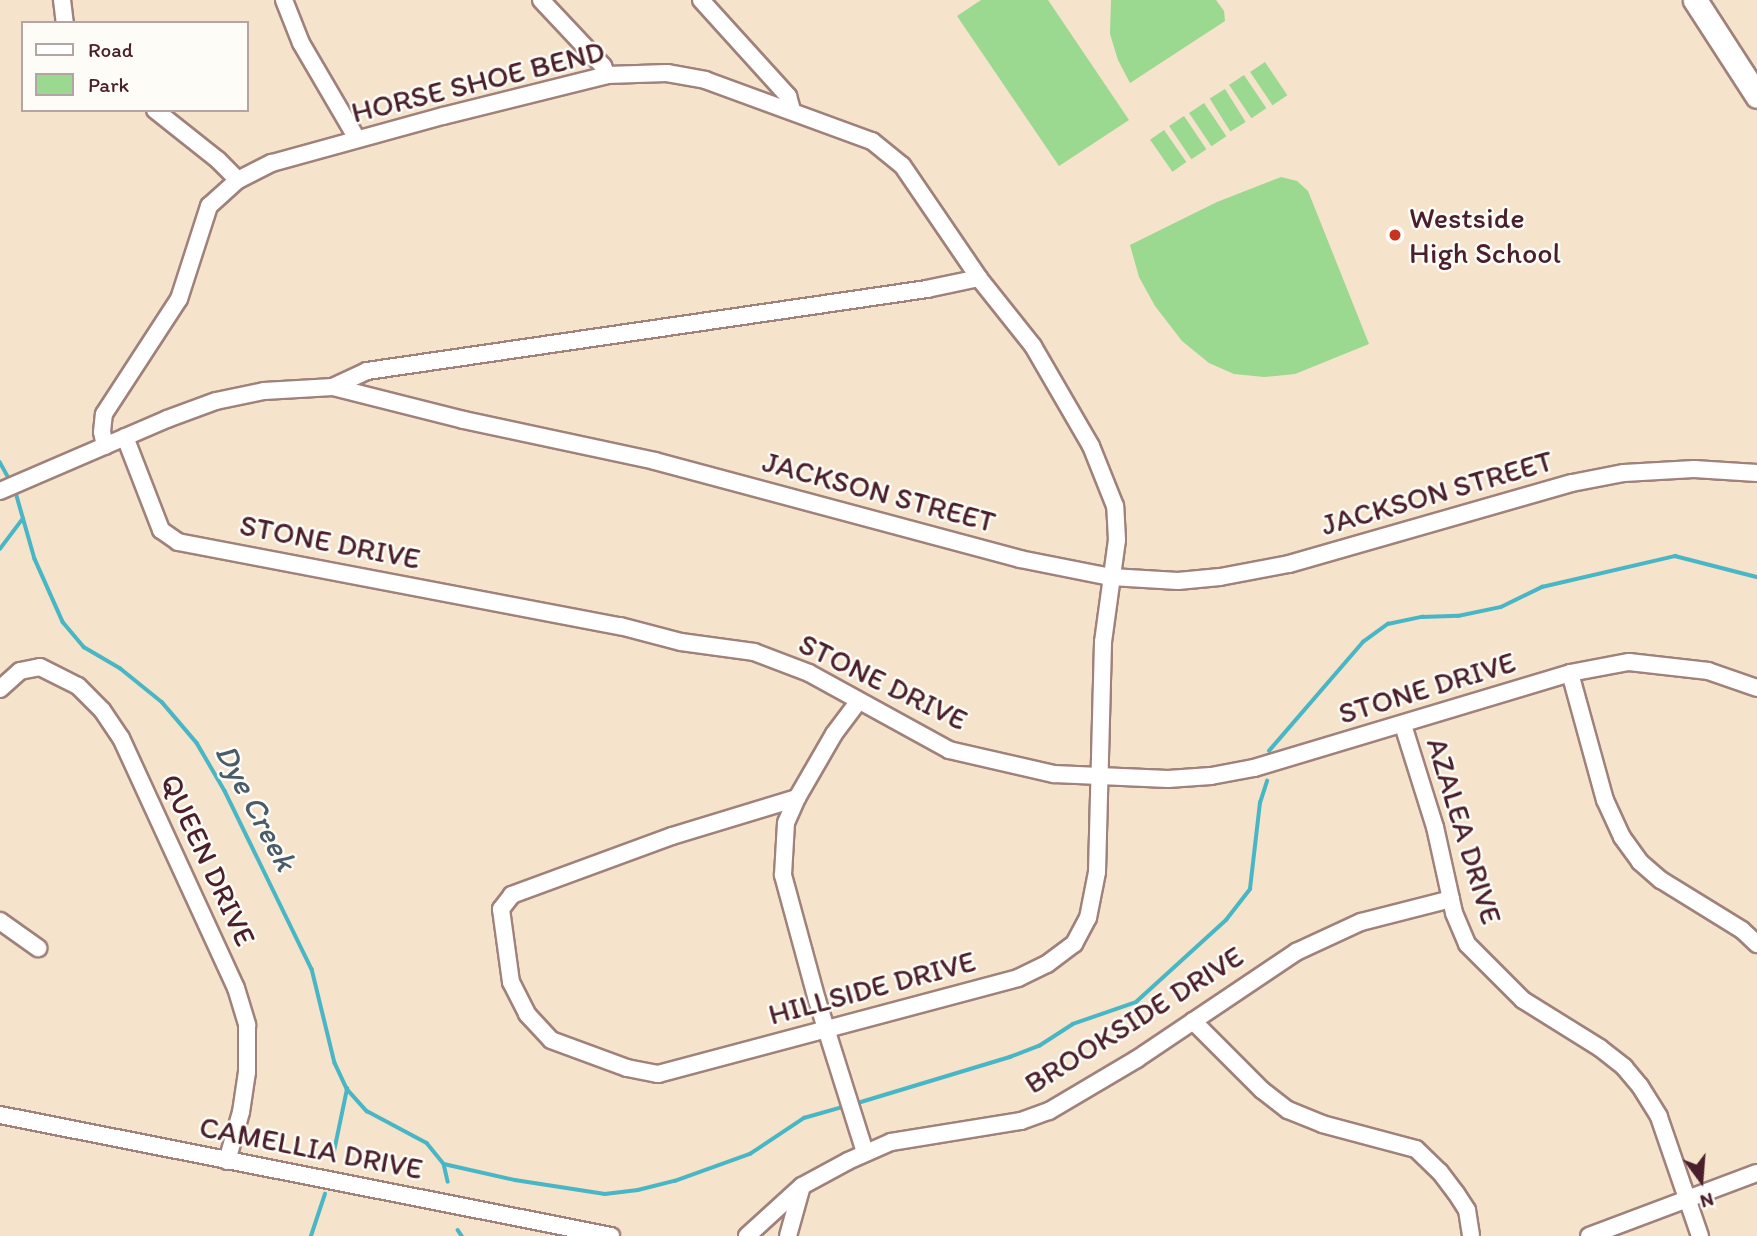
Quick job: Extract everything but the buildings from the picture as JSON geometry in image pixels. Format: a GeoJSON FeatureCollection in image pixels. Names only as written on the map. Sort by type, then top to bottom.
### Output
{"type":"FeatureCollection","features":[{"type":"Feature","properties":{"kind":"highway"},"geometry":{"type":"LineString","coordinates":[[1695,0],[1757,96]]}},
{"type":"Feature","properties":{"kind":"street"},"geometry":{"type":"LineString","coordinates":[[62,0],[65,21]]}},
{"type":"Feature","properties":{"kind":"street"},"geometry":{"type":"LineString","coordinates":[[284,0],[301,43],[357,139]]}},
{"type":"Feature","properties":{"kind":"street"},"geometry":{"type":"LineString","coordinates":[[541,0],[603,66],[607,75]]}},
{"type":"Feature","properties":{"kind":"street"},"geometry":{"type":"LineString","coordinates":[[701,0],[788,96],[792,110]]}},
{"type":"Feature","properties":{"kind":"street","name":"HORSE SHOE BEND"},"geometry":{"type":"LineString","coordinates":[[105,446],[102,432],[104,414],[179,299],[209,206],[238,180],[272,163],[607,75],[667,73],[705,80],[872,141],[894,156],[979,278]]}},
{"type":"Feature","properties":{"kind":"street"},"geometry":{"type":"LineString","coordinates":[[158,112],[218,160],[238,180]]}},
{"type":"Feature","properties":{"kind":"street"},"geometry":{"type":"LineString","coordinates":[[333,387],[367,371],[899,293],[979,278]]}},
{"type":"Feature","properties":{"kind":"street","name":"HILLSIDE DRIVE"},"geometry":{"type":"LineString","coordinates":[[797,797],[671,836],[512,895],[501,909],[511,982],[527,1014],[551,1040],[627,1068],[657,1074],[1018,978],[1047,964],[1074,944],[1088,918],[1097,872],[1103,642],[1117,540],[1115,506],[1107,481],[1033,346],[979,278]]}},
{"type":"Feature","properties":{"kind":"street","name":"JACKSON STREET"},"geometry":{"type":"LineString","coordinates":[[0,491],[124,437],[216,401],[264,391],[333,387],[464,420],[655,461],[1020,559],[1111,577],[1178,581],[1256,571],[1572,483],[1624,473],[1694,469],[1757,473]]}},
{"type":"Feature","properties":{"kind":"street","name":"STONE DRIVE"},"geometry":{"type":"LineString","coordinates":[[124,437],[161,530],[178,542],[620,626],[681,642],[754,652],[809,673],[950,751],[1054,774],[1168,779],[1212,776],[1254,768],[1570,673],[1629,662],[1657,663],[1707,671],[1757,688]]}},
{"type":"Feature","properties":{"kind":"street","name":"QUEEN DRIVE"},"geometry":{"type":"LineString","coordinates":[[0,689],[20,671],[40,667],[78,686],[102,710],[121,738],[236,988],[247,1026],[243,1098],[227,1161]]}},
{"type":"Feature","properties":{"kind":"street"},"geometry":{"type":"LineString","coordinates":[[1570,673],[1605,800],[1622,836],[1640,862],[1661,880],[1742,930],[1757,944]]}},
{"type":"Feature","properties":{"kind":"street"},"geometry":{"type":"LineString","coordinates":[[859,702],[834,734],[797,797],[786,823],[783,875],[817,1000],[865,1152]]}},
{"type":"Feature","properties":{"kind":"street","name":"AZALEA DRIVE"},"geometry":{"type":"LineString","coordinates":[[1403,725],[1435,827],[1451,900],[1467,944],[1489,969],[1523,1000],[1616,1061],[1640,1086],[1659,1117],[1700,1236]]}},
{"type":"Feature","properties":{"kind":"street","name":"BROOKSIDE DRIVE"},"geometry":{"type":"LineString","coordinates":[[747,1236],[802,1186],[865,1152],[891,1142],[1021,1121],[1049,1111],[1193,1021],[1296,952],[1361,922],[1451,900]]}},
{"type":"Feature","properties":{"kind":"street"},"geometry":{"type":"LineString","coordinates":[[0,920],[38,948]]}},
{"type":"Feature","properties":{"kind":"street"},"geometry":{"type":"LineString","coordinates":[[1193,1021],[1262,1090],[1288,1110],[1322,1124],[1416,1149],[1440,1172],[1456,1193],[1466,1210],[1471,1236]]}},
{"type":"Feature","properties":{"kind":"street","name":"CAMELLIA DRIVE"},"geometry":{"type":"LineString","coordinates":[[0,1115],[611,1236]]}},
{"type":"Feature","properties":{"kind":"street"},"geometry":{"type":"LineString","coordinates":[[1589,1236],[1757,1173]]}},
{"type":"Feature","properties":{"kind":"street"},"geometry":{"type":"LineString","coordinates":[[788,1236],[802,1186]]}},
{"type":"Feature","properties":{"kind":"green space"},"geometry":{"type":"Polygon","coordinates":[[[981,0],[1048,0],[1129,120],[1059,166],[957,16],[981,0]]]}},
{"type":"Feature","properties":{"kind":"green space"},"geometry":{"type":"Polygon","coordinates":[[[1111,0],[1216,0],[1224,11],[1225,21],[1130,83],[1118,60],[1110,34],[1111,0]]]}},
{"type":"Feature","properties":{"kind":"green space"},"geometry":{"type":"Polygon","coordinates":[[[1265,62],[1287,95],[1272,105],[1250,72],[1265,62]]]}},
{"type":"Feature","properties":{"kind":"green space"},"geometry":{"type":"Polygon","coordinates":[[[1244,75],[1266,108],[1251,118],[1229,85],[1244,75]]]}},
{"type":"Feature","properties":{"kind":"green space"},"geometry":{"type":"Polygon","coordinates":[[[1225,89],[1246,122],[1230,132],[1210,99],[1225,89]]]}},
{"type":"Feature","properties":{"kind":"green space"},"geometry":{"type":"Polygon","coordinates":[[[1204,103],[1226,136],[1211,146],[1189,113],[1204,103]]]}},
{"type":"Feature","properties":{"kind":"green space"},"geometry":{"type":"Polygon","coordinates":[[[1184,116],[1206,149],[1191,159],[1169,126],[1184,116]]]}},
{"type":"Feature","properties":{"kind":"green space"},"geometry":{"type":"Polygon","coordinates":[[[1164,130],[1186,162],[1172,172],[1150,140],[1164,130]]]}},
{"type":"Feature","properties":{"kind":"green space"},"geometry":{"type":"Polygon","coordinates":[[[1281,177],[1297,181],[1308,191],[1369,344],[1295,374],[1264,377],[1234,374],[1209,363],[1182,341],[1155,306],[1139,277],[1130,245],[1217,202],[1281,177]]]}},
{"type":"Feature","properties":{"kind":"waterway","name":"Dye Creek"},"geometry":{"type":"LineString","coordinates":[[0,462],[11,482]]}},
{"type":"Feature","properties":{"kind":"waterway","name":"Dye Creek"},"geometry":{"type":"LineString","coordinates":[[15,489],[35,559],[63,622],[84,647],[120,668],[162,702],[197,743],[225,791],[312,969],[335,1063],[347,1089],[367,1111],[427,1143],[444,1164],[448,1182]]}},
{"type":"Feature","properties":{"kind":"waterway"},"geometry":{"type":"LineString","coordinates":[[0,549],[23,519]]}},
{"type":"Feature","properties":{"kind":"waterway"},"geometry":{"type":"LineString","coordinates":[[1269,751],[1363,642],[1388,624],[1422,617],[1458,616],[1501,607],[1542,587],[1675,556],[1757,577]]}},
{"type":"Feature","properties":{"kind":"waterway"},"geometry":{"type":"LineString","coordinates":[[861,1102],[1010,1057],[1039,1046],[1073,1024],[1136,1002],[1226,920],[1250,889],[1260,803],[1267,781]]}},
{"type":"Feature","properties":{"kind":"waterway"},"geometry":{"type":"LineString","coordinates":[[332,1161],[347,1089]]}},
{"type":"Feature","properties":{"kind":"waterway"},"geometry":{"type":"LineString","coordinates":[[444,1164],[515,1180],[605,1194],[638,1190],[675,1181],[750,1154],[804,1118],[843,1107]]}},
{"type":"Feature","properties":{"kind":"waterway"},"geometry":{"type":"LineString","coordinates":[[311,1236],[325,1194]]}},
{"type":"Feature","properties":{"kind":"waterway","name":"Dye Creek"},"geometry":{"type":"LineString","coordinates":[[458,1230],[462,1236]]}},
{"type":"Feature","properties":{"kind":"place","name":"Westside High School"},"geometry":{"type":"Point","coordinates":[1395,235]}}]}
